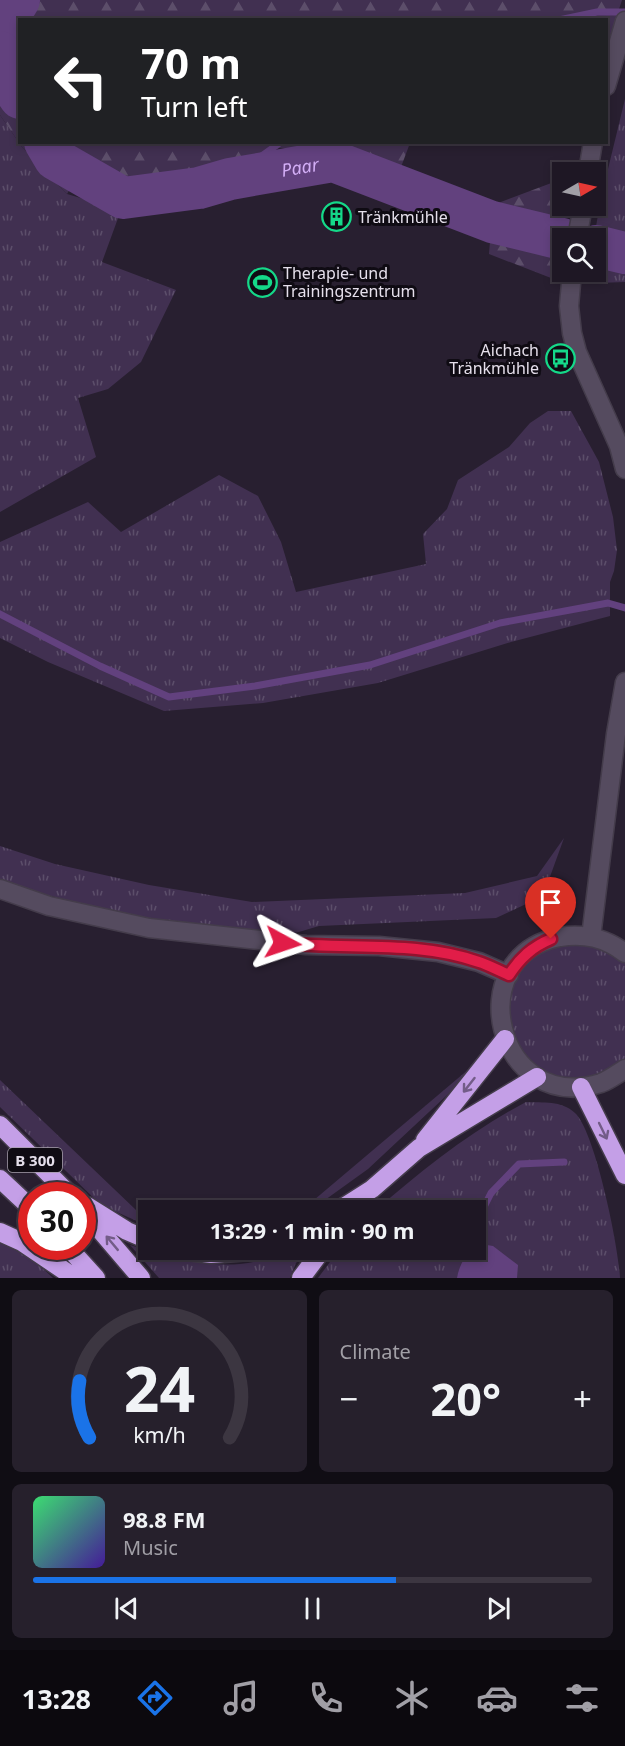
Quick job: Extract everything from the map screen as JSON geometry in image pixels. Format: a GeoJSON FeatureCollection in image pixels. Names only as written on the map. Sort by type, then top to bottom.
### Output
{"type":"FeatureCollection","features":[{"type":"Feature","properties":{"kind":"highway"},"geometry":{"type":"LineString","coordinates":[[419,1148],[505,1039]]}},
{"type":"Feature","properties":{"kind":"highway"},"geometry":{"type":"LineString","coordinates":[[363,1200],[419,1148],[537,1077]]}},
{"type":"Feature","properties":{"kind":"highway"},"geometry":{"type":"LineString","coordinates":[[581,1088],[625,1176]]}},
{"type":"Feature","properties":{"kind":"highway","name":"B 300"},"geometry":{"type":"LineString","coordinates":[[0,1125],[57,1182]]}},
{"type":"Feature","properties":{"kind":"highway","name":"B 300"},"geometry":{"type":"LineString","coordinates":[[0,1179],[18,1196]]}},
{"type":"Feature","properties":{"kind":"highway"},"geometry":{"type":"LineString","coordinates":[[355,1200],[372,1189]]}},
{"type":"Feature","properties":{"kind":"highway"},"geometry":{"type":"LineString","coordinates":[[96,1212],[138,1236]]}},
{"type":"Feature","properties":{"kind":"highway"},"geometry":{"type":"LineString","coordinates":[[96,1225],[141,1278]]}},
{"type":"Feature","properties":{"kind":"highway"},"geometry":{"type":"LineString","coordinates":[[0,1232],[22,1242],[75,1278]]}},
{"type":"Feature","properties":{"kind":"highway"},"geometry":{"type":"LineString","coordinates":[[80,1260],[96,1278]]}},
{"type":"Feature","properties":{"kind":"highway"},"geometry":{"type":"LineString","coordinates":[[301,1278],[314,1260]]}},
{"type":"Feature","properties":{"kind":"street"},"geometry":{"type":"LineString","coordinates":[[608,79],[624,24]]}},
{"type":"Feature","properties":{"kind":"street"},"geometry":{"type":"LineString","coordinates":[[590,162],[593,144]]}},
{"type":"Feature","properties":{"kind":"street"},"geometry":{"type":"LineString","coordinates":[[571,282],[569,306],[577,352],[619,446],[625,469]]}},
{"type":"Feature","properties":{"kind":"street"},"geometry":{"type":"LineString","coordinates":[[591,936],[625,682]]}},
{"type":"Feature","properties":{"kind":"street"},"geometry":{"type":"LineString","coordinates":[[0,889],[49,906],[149,928],[306,945],[379,946],[438,952],[479,962],[509,975]]}},
{"type":"Feature","properties":{"kind":"street"},"geometry":{"type":"LineString","coordinates":[[625,953],[605,940],[591,936],[573,935],[551,939],[537,945],[525,954],[509,975],[501,998],[500,1019],[505,1039],[519,1062],[537,1077],[557,1086],[581,1088],[603,1083],[625,1069]]}},
{"type":"Feature","properties":{"kind":"green space"},"geometry":{"type":"Polygon","coordinates":[[[0,0],[622,0],[608,43],[608,18],[18,18],[18,141],[0,115],[0,0]]]}},
{"type":"Feature","properties":{"kind":"green space"},"geometry":{"type":"Polygon","coordinates":[[[625,99],[625,282],[597,283],[596,282],[606,282],[606,228],[596,228],[598,216],[606,216],[606,177],[625,99]]]}},
{"type":"Feature","properties":{"kind":"green space"},"geometry":{"type":"Polygon","coordinates":[[[0,115],[18,144],[67,194],[121,210],[102,262],[176,290],[141,362],[108,389],[78,398],[96,457],[0,512],[0,115]]]}},
{"type":"Feature","properties":{"kind":"green space"},"geometry":{"type":"Polygon","coordinates":[[[20,144],[410,144],[398,175],[345,150],[280,148],[170,175],[131,180],[78,175],[67,194],[20,144]]]}},
{"type":"Feature","properties":{"kind":"green space"},"geometry":{"type":"Polygon","coordinates":[[[552,183],[552,216],[564,216],[561,228],[552,228],[551,278],[489,254],[493,205],[552,183]]]}},
{"type":"Feature","properties":{"kind":"green space"},"geometry":{"type":"Polygon","coordinates":[[[548,411],[571,411],[599,462],[613,517],[617,550],[610,582],[610,616],[511,642],[378,683],[263,703],[164,711],[48,662],[0,638],[0,542],[88,502],[121,532],[219,475],[258,496],[281,542],[296,592],[426,564],[423,534],[447,509],[458,480],[509,447],[530,423],[548,411]]]}},
{"type":"Feature","properties":{"kind":"green space"},"geometry":{"type":"Polygon","coordinates":[[[564,838],[543,896],[496,918],[319,926],[292,934],[144,919],[31,891],[0,879],[0,846],[55,864],[149,885],[252,902],[465,893],[537,876],[564,838]]]}},
{"type":"Feature","properties":{"kind":"green space"},"geometry":{"type":"Polygon","coordinates":[[[573,935],[625,953],[625,1069],[557,1086],[505,1039],[509,975],[516,964],[573,935]]]}},
{"type":"Feature","properties":{"kind":"green space"},"geometry":{"type":"Polygon","coordinates":[[[476,1063],[460,1083],[368,1169],[325,1200],[314,1200],[476,1063]]]}},
{"type":"Feature","properties":{"kind":"green space"},"geometry":{"type":"Polygon","coordinates":[[[0,1080],[138,1211],[138,1222],[101,1205],[96,1200],[96,1182],[77,1182],[0,1107],[0,1080]]]}},
{"type":"Feature","properties":{"kind":"green space"},"geometry":{"type":"Polygon","coordinates":[[[526,1102],[552,1103],[570,1109],[583,1124],[605,1191],[620,1278],[318,1278],[332,1260],[486,1260],[486,1200],[388,1200],[448,1152],[526,1102]]]}},
{"type":"Feature","properties":{"kind":"green space"},"geometry":{"type":"Polygon","coordinates":[[[0,1243],[18,1252],[18,1260],[31,1260],[53,1278],[0,1278],[0,1243]]]}},
{"type":"Feature","properties":{"kind":"green space"},"geometry":{"type":"Polygon","coordinates":[[[130,1245],[138,1247],[138,1254],[130,1245]]]}},
{"type":"Feature","properties":{"kind":"green space"},"geometry":{"type":"Polygon","coordinates":[[[143,1260],[240,1264],[260,1260],[299,1260],[290,1278],[159,1278],[143,1260]]]}},
{"type":"Feature","properties":{"kind":"shaded area"},"geometry":{"type":"Polygon","coordinates":[[[486,1245],[493,1246],[518,1265],[517,1278],[457,1278],[464,1260],[486,1260],[486,1245]]]}},
{"type":"Feature","properties":{"kind":"waterway","name":"Paar"},"geometry":{"type":"LineString","coordinates":[[0,31],[19,0]]}},
{"type":"Feature","properties":{"kind":"waterway"},"geometry":{"type":"LineString","coordinates":[[568,18],[597,12],[625,12]]}},
{"type":"Feature","properties":{"kind":"waterway","name":"Paar"},"geometry":{"type":"LineString","coordinates":[[0,52],[13,88],[18,95]]}},
{"type":"Feature","properties":{"kind":"waterway","name":"Paar"},"geometry":{"type":"LineString","coordinates":[[46,144],[55,159],[123,198],[199,188],[230,179],[333,161],[492,222],[552,237]]}},
{"type":"Feature","properties":{"kind":"waterway"},"geometry":{"type":"LineString","coordinates":[[230,179],[278,144]]}},
{"type":"Feature","properties":{"kind":"waterway","name":"Paar"},"geometry":{"type":"LineString","coordinates":[[606,248],[625,253]]}},
{"type":"Feature","properties":{"kind":"waterway"},"geometry":{"type":"LineString","coordinates":[[0,614],[100,666],[169,697],[255,686],[370,665],[500,623],[608,603],[625,608]]}},
{"type":"Feature","properties":{"kind":"waterway"},"geometry":{"type":"LineString","coordinates":[[486,1203],[491,1193],[519,1164],[564,1162]]}},
{"type":"Feature","properties":{"kind":"place","name":"Tränkmühle"},"geometry":{"type":"Point","coordinates":[337,217]}},
{"type":"Feature","properties":{"kind":"place","name":"Therapie- und Trainingszentrum"},"geometry":{"type":"Point","coordinates":[262,282]}},
{"type":"Feature","properties":{"kind":"place","name":"Aichach Tränkmühle"},"geometry":{"type":"Point","coordinates":[560,359]}},
{"type":"Feature","properties":{"kind":"route"},"geometry":{"type":"LineString","coordinates":[[283,943],[379,946],[438,952],[479,962],[509,975],[525,954],[551,939]]}}]}
